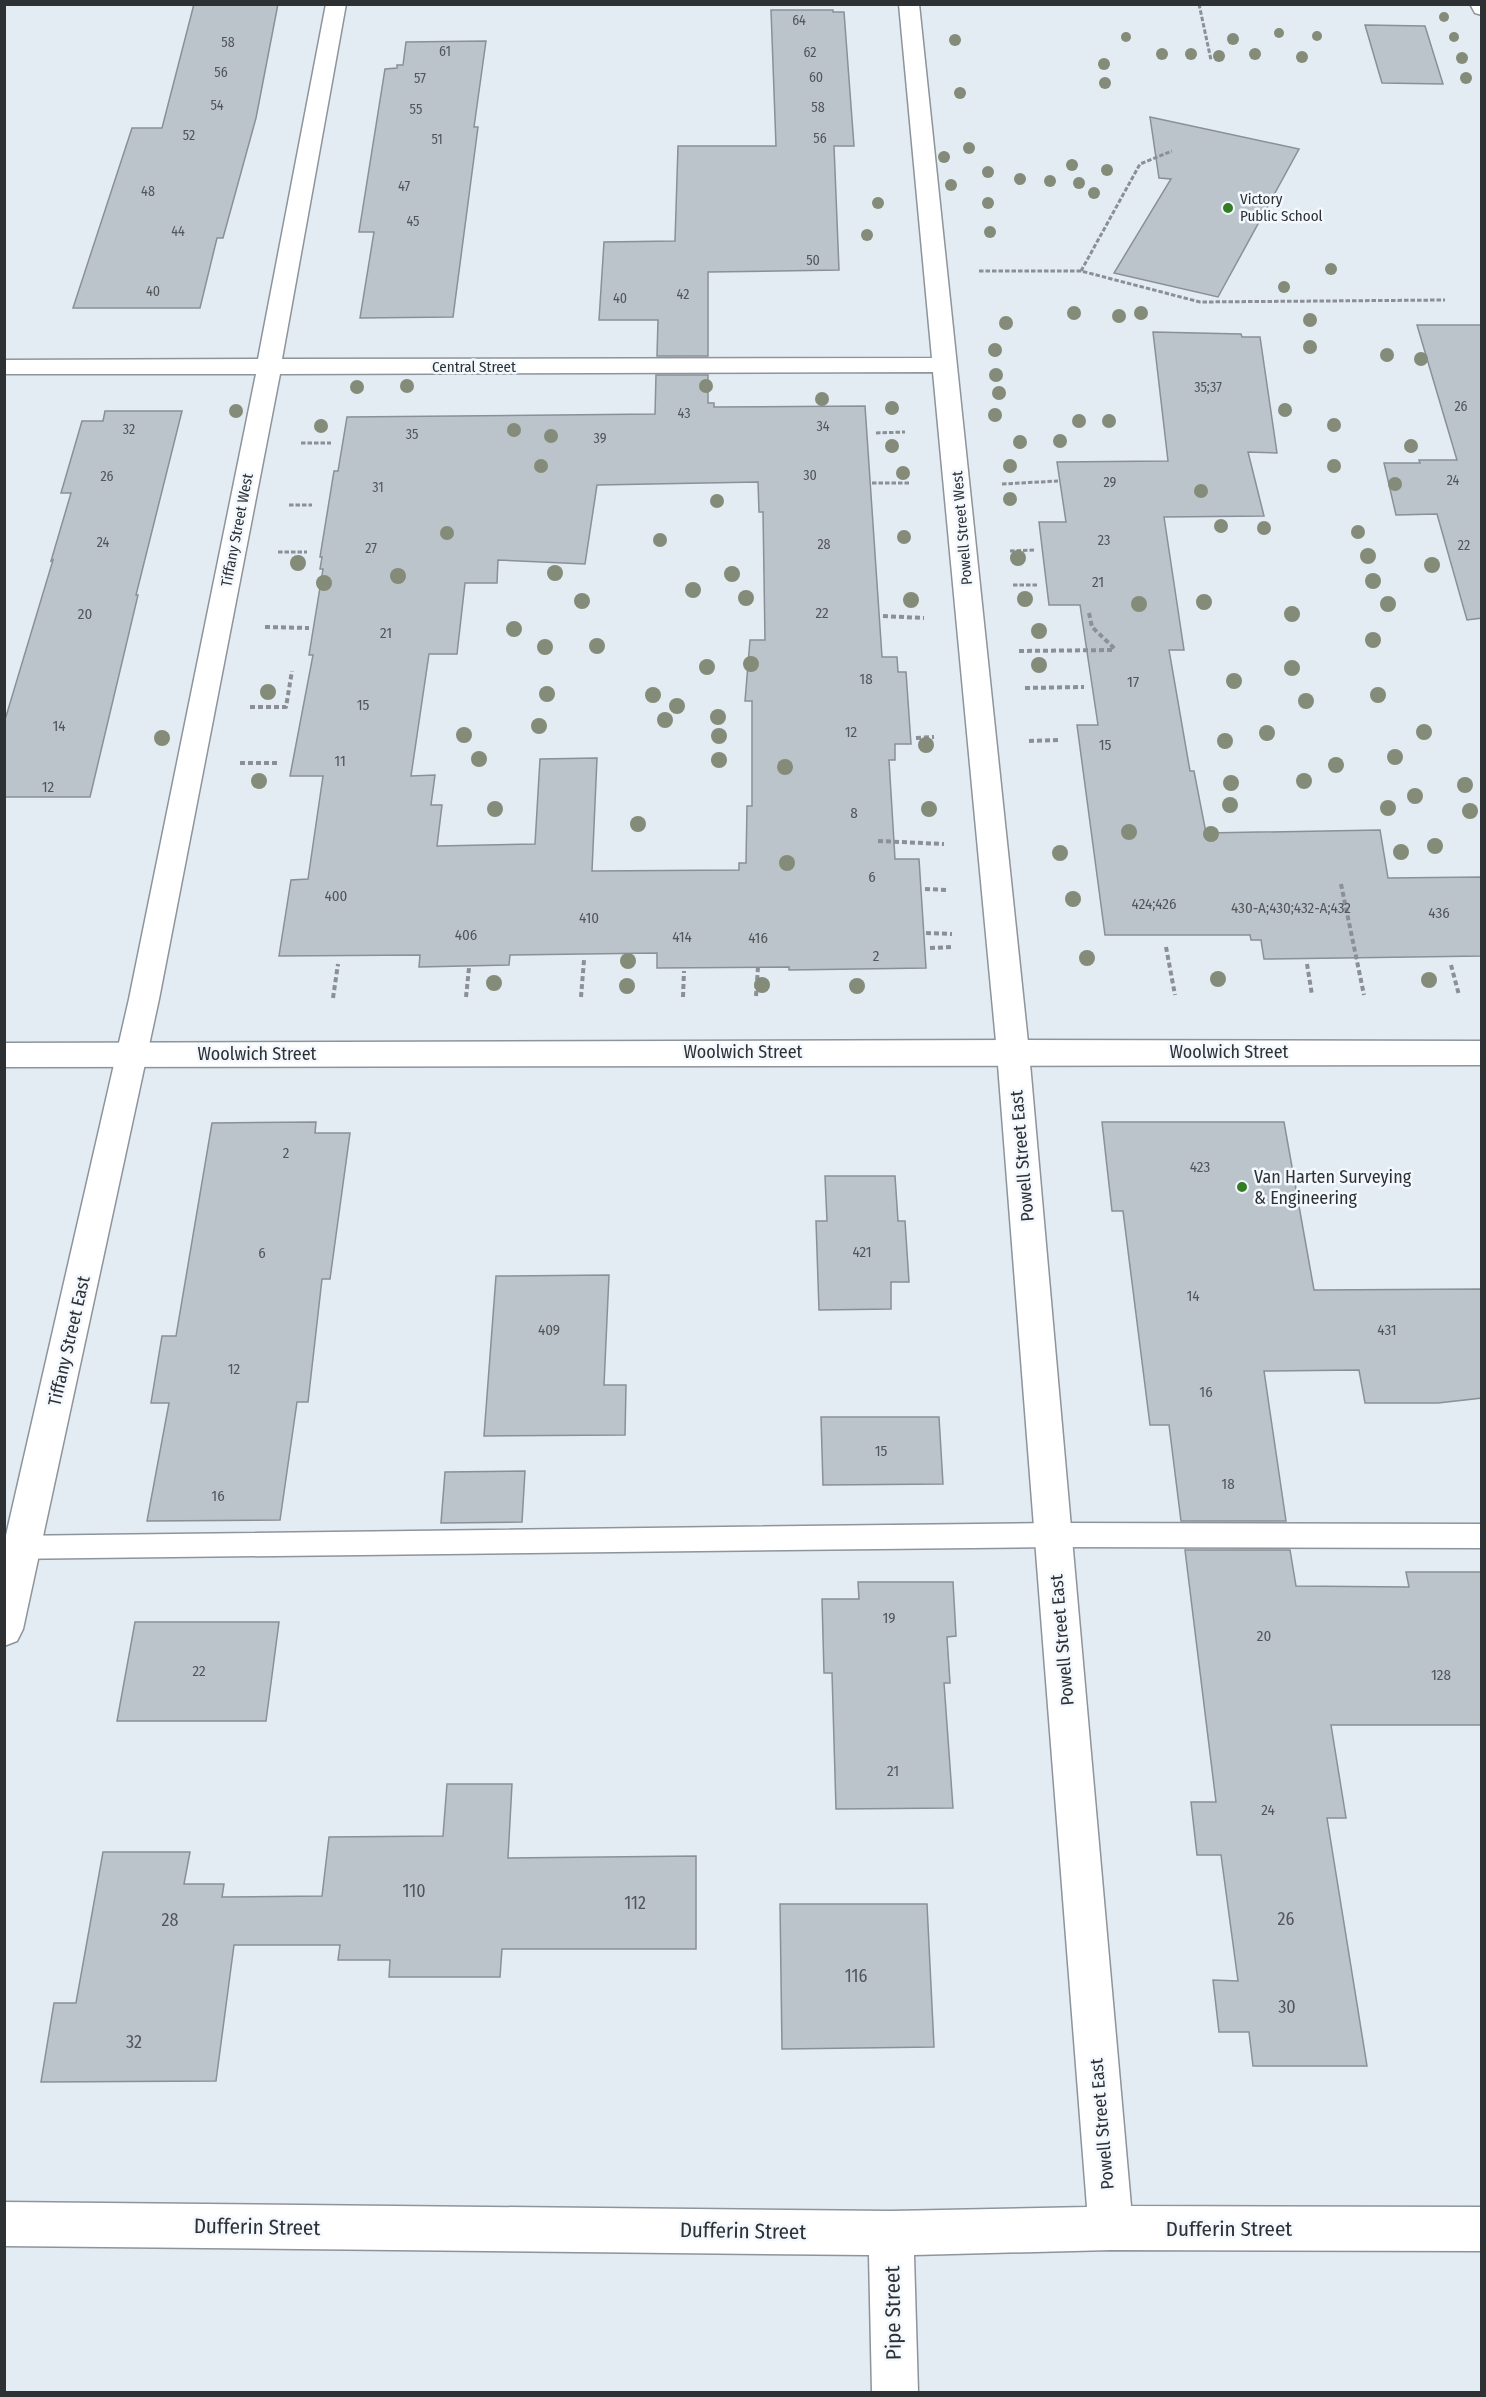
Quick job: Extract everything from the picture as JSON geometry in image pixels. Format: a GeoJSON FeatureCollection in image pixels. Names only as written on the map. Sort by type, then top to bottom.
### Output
{"type":"FeatureCollection","features":[{"type":"Feature","properties":{"kind":"street","name":"Tiffany Street West"},"geometry":{"type":"LineString","coordinates":[[133,1054],[269,367],[336,4]]}},
{"type":"Feature","properties":{"kind":"street","name":"Powell Street West"},"geometry":{"type":"LineString","coordinates":[[909,4],[1013,1052]]}},
{"type":"Feature","properties":{"kind":"street"},"geometry":{"type":"LineString","coordinates":[[1480,4],[1482,9]]}},
{"type":"Feature","properties":{"kind":"street","name":"Central Street"},"geometry":{"type":"LineString","coordinates":[[4,367],[944,365]]}},
{"type":"Feature","properties":{"kind":"street","name":"Powell Street East"},"geometry":{"type":"LineString","coordinates":[[1013,1052],[1111,2229]]}},
{"type":"Feature","properties":{"kind":"street","name":"Woolwich Street"},"geometry":{"type":"LineString","coordinates":[[4,1055],[1482,1053]]}},
{"type":"Feature","properties":{"kind":"street","name":"Tiffany Street East"},"geometry":{"type":"LineString","coordinates":[[4,1629],[13,1549],[133,1054]]}},
{"type":"Feature","properties":{"kind":"street","name":"Dufferin Street"},"geometry":{"type":"LineString","coordinates":[[4,2224],[891,2233],[1111,2229],[1482,2229]]}},
{"type":"Feature","properties":{"kind":"street","name":"Pipe Street"},"geometry":{"type":"LineString","coordinates":[[891,2233],[895,2392]]}},
{"type":"Feature","properties":{"kind":"lane"},"geometry":{"type":"LineString","coordinates":[[13,1549],[1053,1535],[1482,1536]]}},
{"type":"Feature","properties":{"kind":"path"},"geometry":{"type":"LineString","coordinates":[[1199,4],[1210,60]]}},
{"type":"Feature","properties":{"kind":"path"},"geometry":{"type":"LineString","coordinates":[[1081,271],[1140,164],[1172,151]]}},
{"type":"Feature","properties":{"kind":"path"},"geometry":{"type":"LineString","coordinates":[[972,271],[1081,271],[1200,302],[1445,300]]}},
{"type":"Feature","properties":{"kind":"path"},"geometry":{"type":"LineString","coordinates":[[876,433],[914,432]]}},
{"type":"Feature","properties":{"kind":"path"},"geometry":{"type":"LineString","coordinates":[[297,443],[331,443]]}},
{"type":"Feature","properties":{"kind":"path"},"geometry":{"type":"LineString","coordinates":[[997,484],[1058,481]]}},
{"type":"Feature","properties":{"kind":"path"},"geometry":{"type":"LineString","coordinates":[[872,483],[919,483]]}},
{"type":"Feature","properties":{"kind":"path"},"geometry":{"type":"LineString","coordinates":[[287,505],[312,505]]}},
{"type":"Feature","properties":{"kind":"path"},"geometry":{"type":"LineString","coordinates":[[1005,551],[1036,550]]}},
{"type":"Feature","properties":{"kind":"path"},"geometry":{"type":"LineString","coordinates":[[278,552],[307,552]]}},
{"type":"Feature","properties":{"kind":"path"},"geometry":{"type":"LineString","coordinates":[[1018,651],[1115,650],[1092,627],[1089,613]]}},
{"type":"Feature","properties":{"kind":"path"},"geometry":{"type":"LineString","coordinates":[[883,616],[931,618]]}},
{"type":"Feature","properties":{"kind":"path"},"geometry":{"type":"LineString","coordinates":[[265,627],[309,628]]}},
{"type":"Feature","properties":{"kind":"path"},"geometry":{"type":"LineString","coordinates":[[250,707],[286,707],[292,671]]}},
{"type":"Feature","properties":{"kind":"path"},"geometry":{"type":"LineString","coordinates":[[1022,688],[1084,687]]}},
{"type":"Feature","properties":{"kind":"path"},"geometry":{"type":"LineString","coordinates":[[916,738],[940,737]]}},
{"type":"Feature","properties":{"kind":"path"},"geometry":{"type":"LineString","coordinates":[[1029,741],[1058,740]]}},
{"type":"Feature","properties":{"kind":"path"},"geometry":{"type":"LineString","coordinates":[[240,762],[277,763]]}},
{"type":"Feature","properties":{"kind":"path"},"geometry":{"type":"LineString","coordinates":[[878,841],[948,844]]}},
{"type":"Feature","properties":{"kind":"path"},"geometry":{"type":"LineString","coordinates":[[1341,884],[1364,995]]}},
{"type":"Feature","properties":{"kind":"path"},"geometry":{"type":"LineString","coordinates":[[925,889],[952,890]]}},
{"type":"Feature","properties":{"kind":"path"},"geometry":{"type":"LineString","coordinates":[[926,933],[956,934]]}},
{"type":"Feature","properties":{"kind":"path"},"geometry":{"type":"LineString","coordinates":[[1166,946],[1175,995]]}},
{"type":"Feature","properties":{"kind":"path"},"geometry":{"type":"LineString","coordinates":[[930,948],[956,947]]}},
{"type":"Feature","properties":{"kind":"path"},"geometry":{"type":"LineString","coordinates":[[581,997],[584,960]]}},
{"type":"Feature","properties":{"kind":"path"},"geometry":{"type":"LineString","coordinates":[[333,998],[338,964]]}},
{"type":"Feature","properties":{"kind":"path"},"geometry":{"type":"LineString","coordinates":[[1306,964],[1312,995]]}},
{"type":"Feature","properties":{"kind":"path"},"geometry":{"type":"LineString","coordinates":[[1451,965],[1459,994]]}},
{"type":"Feature","properties":{"kind":"path"},"geometry":{"type":"LineString","coordinates":[[756,996],[758,967]]}},
{"type":"Feature","properties":{"kind":"path"},"geometry":{"type":"LineString","coordinates":[[466,997],[469,968]]}},
{"type":"Feature","properties":{"kind":"path"},"geometry":{"type":"LineString","coordinates":[[683,997],[684,971]]}},
{"type":"Feature","properties":{"kind":"building"},"geometry":{"type":"Polygon","coordinates":[[[194,4],[278,4],[256,118],[223,238],[217,238],[200,308],[73,308],[132,128],[162,128],[194,4]]]}},
{"type":"Feature","properties":{"kind":"building"},"geometry":{"type":"Polygon","coordinates":[[[771,10],[844,12],[854,146],[834,146],[839,270],[708,272],[708,356],[657,356],[658,320],[599,320],[604,242],[675,241],[678,146],[776,146],[771,10]]]}},
{"type":"Feature","properties":{"kind":"building"},"geometry":{"type":"Polygon","coordinates":[[[1365,25],[1425,26],[1443,84],[1382,83],[1365,25]]]}},
{"type":"Feature","properties":{"kind":"building"},"geometry":{"type":"Polygon","coordinates":[[[486,41],[474,127],[478,127],[453,317],[360,318],[374,232],[359,232],[385,69],[403,65],[406,42],[486,41]]]}},
{"type":"Feature","properties":{"kind":"building"},"geometry":{"type":"Polygon","coordinates":[[[1150,117],[1299,149],[1218,297],[1114,273],[1171,179],[1159,178],[1150,117]]]}},
{"type":"Feature","properties":{"kind":"building"},"geometry":{"type":"Polygon","coordinates":[[[1417,325],[1482,325],[1482,618],[1467,620],[1437,514],[1396,515],[1384,463],[1457,460],[1417,325]]]}},
{"type":"Feature","properties":{"kind":"building"},"geometry":{"type":"Polygon","coordinates":[[[1153,332],[1241,334],[1242,337],[1260,337],[1277,453],[1248,452],[1264,516],[1164,517],[1184,650],[1169,650],[1190,771],[1194,771],[1206,833],[1380,830],[1388,878],[1482,877],[1482,956],[1264,959],[1261,940],[1251,940],[1250,935],[1105,935],[1077,725],[1098,725],[1080,605],[1049,605],[1039,522],[1066,522],[1057,462],[1168,461],[1153,332]]]}},
{"type":"Feature","properties":{"kind":"building"},"geometry":{"type":"Polygon","coordinates":[[[656,375],[708,375],[708,403],[714,403],[714,407],[865,406],[882,657],[897,657],[898,672],[906,672],[911,744],[895,744],[895,760],[889,760],[895,859],[919,859],[926,968],[789,970],[789,967],[657,968],[657,953],[510,955],[509,965],[419,967],[420,955],[279,956],[291,880],[308,879],[323,776],[290,776],[313,655],[309,655],[323,569],[320,569],[322,557],[320,557],[334,471],[338,471],[347,417],[655,414],[656,375]],[[758,482],[597,485],[585,564],[498,560],[497,583],[465,583],[457,654],[429,654],[411,776],[435,775],[431,805],[442,805],[437,846],[535,844],[540,759],[597,758],[592,871],[739,870],[739,863],[746,863],[747,806],[752,806],[752,701],[745,701],[750,640],[765,640],[763,512],[759,512],[758,482]]]}},
{"type":"Feature","properties":{"kind":"building"},"geometry":{"type":"Polygon","coordinates":[[[105,411],[182,411],[136,595],[138,595],[90,797],[4,797],[4,723],[71,493],[61,493],[82,421],[103,421],[105,411]]]}},
{"type":"Feature","properties":{"kind":"building"},"geometry":{"type":"Polygon","coordinates":[[[316,1122],[315,1133],[350,1133],[330,1279],[322,1279],[308,1402],[297,1402],[280,1520],[147,1521],[169,1403],[151,1403],[162,1336],[176,1336],[212,1123],[316,1122]]]}},
{"type":"Feature","properties":{"kind":"building"},"geometry":{"type":"Polygon","coordinates":[[[1102,1122],[1284,1122],[1314,1290],[1482,1289],[1482,1398],[1438,1403],[1365,1403],[1359,1370],[1264,1371],[1286,1521],[1181,1521],[1169,1425],[1150,1425],[1123,1211],[1112,1211],[1102,1122]]]}},
{"type":"Feature","properties":{"kind":"building"},"geometry":{"type":"Polygon","coordinates":[[[825,1176],[895,1176],[898,1221],[905,1221],[909,1282],[891,1282],[891,1309],[819,1310],[816,1221],[827,1221],[825,1176]]]}},
{"type":"Feature","properties":{"kind":"building"},"geometry":{"type":"Polygon","coordinates":[[[609,1275],[604,1385],[626,1385],[625,1435],[484,1436],[496,1276],[609,1275]]]}},
{"type":"Feature","properties":{"kind":"building"},"geometry":{"type":"Polygon","coordinates":[[[821,1417],[939,1417],[943,1484],[823,1485],[821,1417]]]}},
{"type":"Feature","properties":{"kind":"building"},"geometry":{"type":"Polygon","coordinates":[[[525,1471],[522,1522],[441,1523],[445,1472],[525,1471]]]}},
{"type":"Feature","properties":{"kind":"building"},"geometry":{"type":"Polygon","coordinates":[[[1185,1550],[1290,1550],[1296,1586],[1409,1587],[1406,1572],[1482,1572],[1482,1725],[1331,1725],[1346,1818],[1327,1818],[1367,2066],[1253,2066],[1249,2032],[1219,2032],[1213,1980],[1238,1981],[1221,1855],[1197,1855],[1191,1802],[1216,1802],[1185,1550]]]}},
{"type":"Feature","properties":{"kind":"building"},"geometry":{"type":"Polygon","coordinates":[[[858,1582],[953,1582],[956,1636],[947,1637],[950,1683],[944,1683],[953,1808],[836,1809],[832,1673],[824,1673],[822,1599],[859,1599],[858,1582]]]}},
{"type":"Feature","properties":{"kind":"building"},"geometry":{"type":"Polygon","coordinates":[[[135,1622],[279,1622],[266,1721],[117,1721],[135,1622]]]}},
{"type":"Feature","properties":{"kind":"building"},"geometry":{"type":"Polygon","coordinates":[[[447,1784],[512,1784],[508,1858],[696,1856],[696,1949],[502,1949],[500,1977],[389,1977],[390,1960],[338,1960],[340,1945],[234,1945],[216,2081],[41,2082],[54,2003],[76,2003],[103,1852],[190,1852],[184,1884],[224,1884],[222,1897],[322,1896],[329,1837],[443,1836],[447,1784]]]}},
{"type":"Feature","properties":{"kind":"building"},"geometry":{"type":"Polygon","coordinates":[[[780,1904],[927,1904],[934,2047],[782,2049],[780,1904]]]}},
{"type":"Feature","properties":{"kind":"place","name":"Victory Public School"},"geometry":{"type":"Point","coordinates":[1228,208]}},
{"type":"Feature","properties":{"kind":"place","name":"Van Harten Surveying & Engineering"},"geometry":{"type":"Point","coordinates":[1242,1187]}}]}
